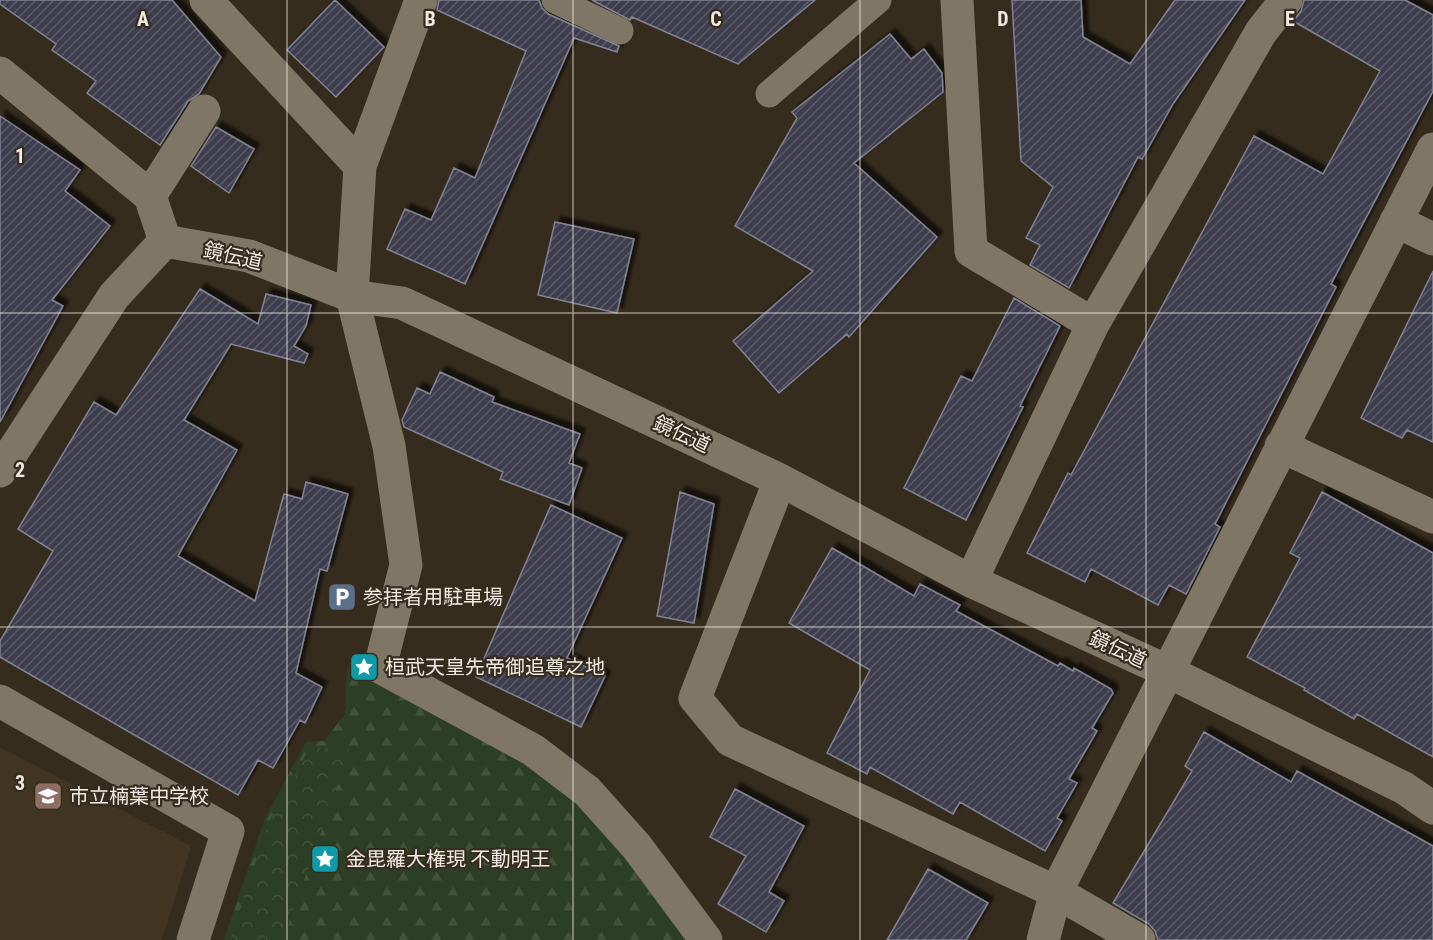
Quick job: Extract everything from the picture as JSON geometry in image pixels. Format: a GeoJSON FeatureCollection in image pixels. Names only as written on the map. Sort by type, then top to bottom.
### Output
{"type":"FeatureCollection","features":[{"type":"Feature","properties":{"kind":"street"},"geometry":{"type":"LineString","coordinates":[[206,0],[360,166]]}},
{"type":"Feature","properties":{"kind":"street"},"geometry":{"type":"LineString","coordinates":[[421,0],[360,166],[352,296],[389,446],[406,565],[380,667],[533,750],[587,790],[637,847],[706,940]]}},
{"type":"Feature","properties":{"kind":"street"},"geometry":{"type":"LineString","coordinates":[[957,0],[971,250],[1093,324]]}},
{"type":"Feature","properties":{"kind":"street"},"geometry":{"type":"LineString","coordinates":[[971,581],[1093,324],[1261,32],[1286,0]]}},
{"type":"Feature","properties":{"kind":"street"},"geometry":{"type":"LineString","coordinates":[[0,74],[150,196],[165,241],[114,296],[0,471]]}},
{"type":"Feature","properties":{"kind":"street"},"geometry":{"type":"LineString","coordinates":[[150,196],[204,111]]}},
{"type":"Feature","properties":{"kind":"street"},"geometry":{"type":"LineString","coordinates":[[1043,940],[1056,892],[1433,149]]}},
{"type":"Feature","properties":{"kind":"street"},"geometry":{"type":"LineString","coordinates":[[1396,221],[1433,239]]}},
{"type":"Feature","properties":{"kind":"street","name":"鏡伝道"},"geometry":{"type":"LineString","coordinates":[[165,241],[249,256],[352,296],[402,303],[780,480],[971,581],[1167,671],[1404,788],[1433,808]]}},
{"type":"Feature","properties":{"kind":"street"},"geometry":{"type":"LineString","coordinates":[[1281,446],[1433,517]]}},
{"type":"Feature","properties":{"kind":"street"},"geometry":{"type":"LineString","coordinates":[[780,480],[695,698],[730,740],[1056,892],[1139,940]]}},
{"type":"Feature","properties":{"kind":"street"},"geometry":{"type":"LineString","coordinates":[[0,701],[228,831],[193,940]]}},
{"type":"Feature","properties":{"kind":"lane"},"geometry":{"type":"LineString","coordinates":[[555,0],[620,31]]}},
{"type":"Feature","properties":{"kind":"lane"},"geometry":{"type":"LineString","coordinates":[[769,94],[878,0]]}},
{"type":"Feature","properties":{"kind":"shaded area","name":"市立楠葉中学校"},"geometry":{"type":"Polygon","coordinates":[[[0,747],[191,846],[162,940],[0,940],[0,747]]]}},
{"type":"Feature","properties":{"kind":"green space"},"geometry":{"type":"Polygon","coordinates":[[[347,668],[384,674],[581,798],[690,940],[224,940],[265,818],[306,742],[324,741],[345,714],[347,668]]]}},
{"type":"Feature","properties":{"kind":"green space"},"geometry":{"type":"Polygon","coordinates":[[[310,747],[350,750],[283,940],[230,940],[270,820],[310,747]]]}},
{"type":"Feature","properties":{"kind":"building"},"geometry":{"type":"Polygon","coordinates":[[[0,0],[172,0],[221,57],[199,94],[188,101],[160,145],[87,93],[96,81],[52,50],[56,44],[0,4],[0,0]]]}},
{"type":"Feature","properties":{"kind":"building"},"geometry":{"type":"Polygon","coordinates":[[[335,0],[384,47],[336,97],[287,50],[335,0]]]}},
{"type":"Feature","properties":{"kind":"building"},"geometry":{"type":"Polygon","coordinates":[[[439,0],[539,0],[542,8],[548,14],[619,46],[617,52],[574,38],[465,284],[387,249],[405,209],[431,220],[454,168],[475,178],[526,51],[437,10],[439,0]]]}},
{"type":"Feature","properties":{"kind":"building"},"geometry":{"type":"Polygon","coordinates":[[[592,0],[815,0],[738,64],[632,17],[630,20],[592,0]]]}},
{"type":"Feature","properties":{"kind":"building"},"geometry":{"type":"Polygon","coordinates":[[[1012,0],[1081,0],[1083,37],[1130,64],[1175,0],[1245,0],[1173,104],[1142,159],[1138,157],[1069,288],[1030,265],[1040,245],[1026,238],[1053,187],[1021,161],[1012,0]]]}},
{"type":"Feature","properties":{"kind":"building"},"geometry":{"type":"Polygon","coordinates":[[[1304,0],[1405,0],[1433,15],[1433,91],[1331,284],[1336,287],[1215,524],[1220,527],[1186,594],[1169,585],[1158,605],[1091,569],[1085,582],[1027,553],[1068,473],[1071,475],[1254,136],[1323,174],[1380,71],[1293,21],[1301,11],[1304,0]]]}},
{"type":"Feature","properties":{"kind":"building"},"geometry":{"type":"Polygon","coordinates":[[[890,34],[911,59],[924,49],[942,73],[943,92],[854,163],[937,237],[849,337],[847,334],[779,393],[733,341],[813,271],[735,226],[797,118],[792,112],[890,34]]]}},
{"type":"Feature","properties":{"kind":"building"},"geometry":{"type":"Polygon","coordinates":[[[0,116],[80,170],[65,191],[110,226],[52,300],[63,306],[0,422],[0,116]]]}},
{"type":"Feature","properties":{"kind":"building"},"geometry":{"type":"Polygon","coordinates":[[[216,127],[254,149],[229,193],[191,166],[216,127]]]}},
{"type":"Feature","properties":{"kind":"building"},"geometry":{"type":"Polygon","coordinates":[[[555,222],[634,239],[617,313],[538,295],[555,222]]]}},
{"type":"Feature","properties":{"kind":"building"},"geometry":{"type":"Polygon","coordinates":[[[1433,271],[1433,442],[1407,430],[1402,438],[1361,418],[1433,271]]]}},
{"type":"Feature","properties":{"kind":"building"},"geometry":{"type":"Polygon","coordinates":[[[200,289],[258,324],[266,294],[311,305],[306,326],[294,346],[308,354],[304,363],[231,344],[184,420],[237,450],[178,556],[255,601],[284,494],[302,499],[306,482],[348,494],[327,571],[320,569],[296,673],[322,687],[305,723],[300,720],[273,768],[258,760],[238,795],[0,657],[0,641],[53,551],[18,529],[94,402],[116,415],[200,289]]]}},
{"type":"Feature","properties":{"kind":"building"},"geometry":{"type":"Polygon","coordinates":[[[1014,298],[1060,326],[1020,406],[1023,407],[966,520],[904,488],[961,376],[972,381],[1014,298]]]}},
{"type":"Feature","properties":{"kind":"building"},"geometry":{"type":"Polygon","coordinates":[[[440,372],[494,397],[492,402],[580,434],[569,463],[582,468],[569,505],[500,479],[503,472],[404,427],[402,420],[417,388],[430,394],[440,372]]]}},
{"type":"Feature","properties":{"kind":"building"},"geometry":{"type":"Polygon","coordinates":[[[680,492],[714,504],[694,623],[657,616],[680,492]]]}},
{"type":"Feature","properties":{"kind":"building"},"geometry":{"type":"Polygon","coordinates":[[[1322,492],[1433,553],[1433,757],[1357,714],[1354,719],[1304,690],[1305,688],[1247,657],[1300,558],[1290,553],[1322,492]]]}},
{"type":"Feature","properties":{"kind":"building"},"geometry":{"type":"Polygon","coordinates":[[[551,505],[622,538],[567,658],[605,676],[581,727],[476,677],[551,505]]]}},
{"type":"Feature","properties":{"kind":"building"},"geometry":{"type":"Polygon","coordinates":[[[832,548],[914,596],[920,584],[960,605],[956,611],[1058,666],[1060,663],[1073,671],[1074,668],[1111,689],[1113,693],[1092,728],[1097,731],[1069,779],[1077,783],[1057,818],[1062,821],[1045,851],[960,802],[953,814],[870,767],[867,774],[827,753],[870,670],[789,623],[832,548]]]}},
{"type":"Feature","properties":{"kind":"building"},"geometry":{"type":"Polygon","coordinates":[[[1204,732],[1291,782],[1297,771],[1433,846],[1433,940],[1158,940],[1149,924],[1113,903],[1192,771],[1185,766],[1204,732]]]}},
{"type":"Feature","properties":{"kind":"building"},"geometry":{"type":"Polygon","coordinates":[[[735,789],[804,826],[769,892],[784,901],[766,932],[718,904],[746,856],[710,837],[735,789]]]}},
{"type":"Feature","properties":{"kind":"building"},"geometry":{"type":"Polygon","coordinates":[[[928,869],[988,903],[966,940],[887,940],[928,869]]]}},
{"type":"Feature","properties":{"kind":"place","name":"参拝者用駐車場"},"geometry":{"type":"Point","coordinates":[342,597]}},
{"type":"Feature","properties":{"kind":"place","name":"桓武天皇先帝御追尊之地"},"geometry":{"type":"Point","coordinates":[364,667]}},
{"type":"Feature","properties":{"kind":"place","name":"市立楠葉中学校"},"geometry":{"type":"Point","coordinates":[48,796]}},
{"type":"Feature","properties":{"kind":"place","name":"金毘羅大権現 不動明王"},"geometry":{"type":"Point","coordinates":[325,859]}}]}
